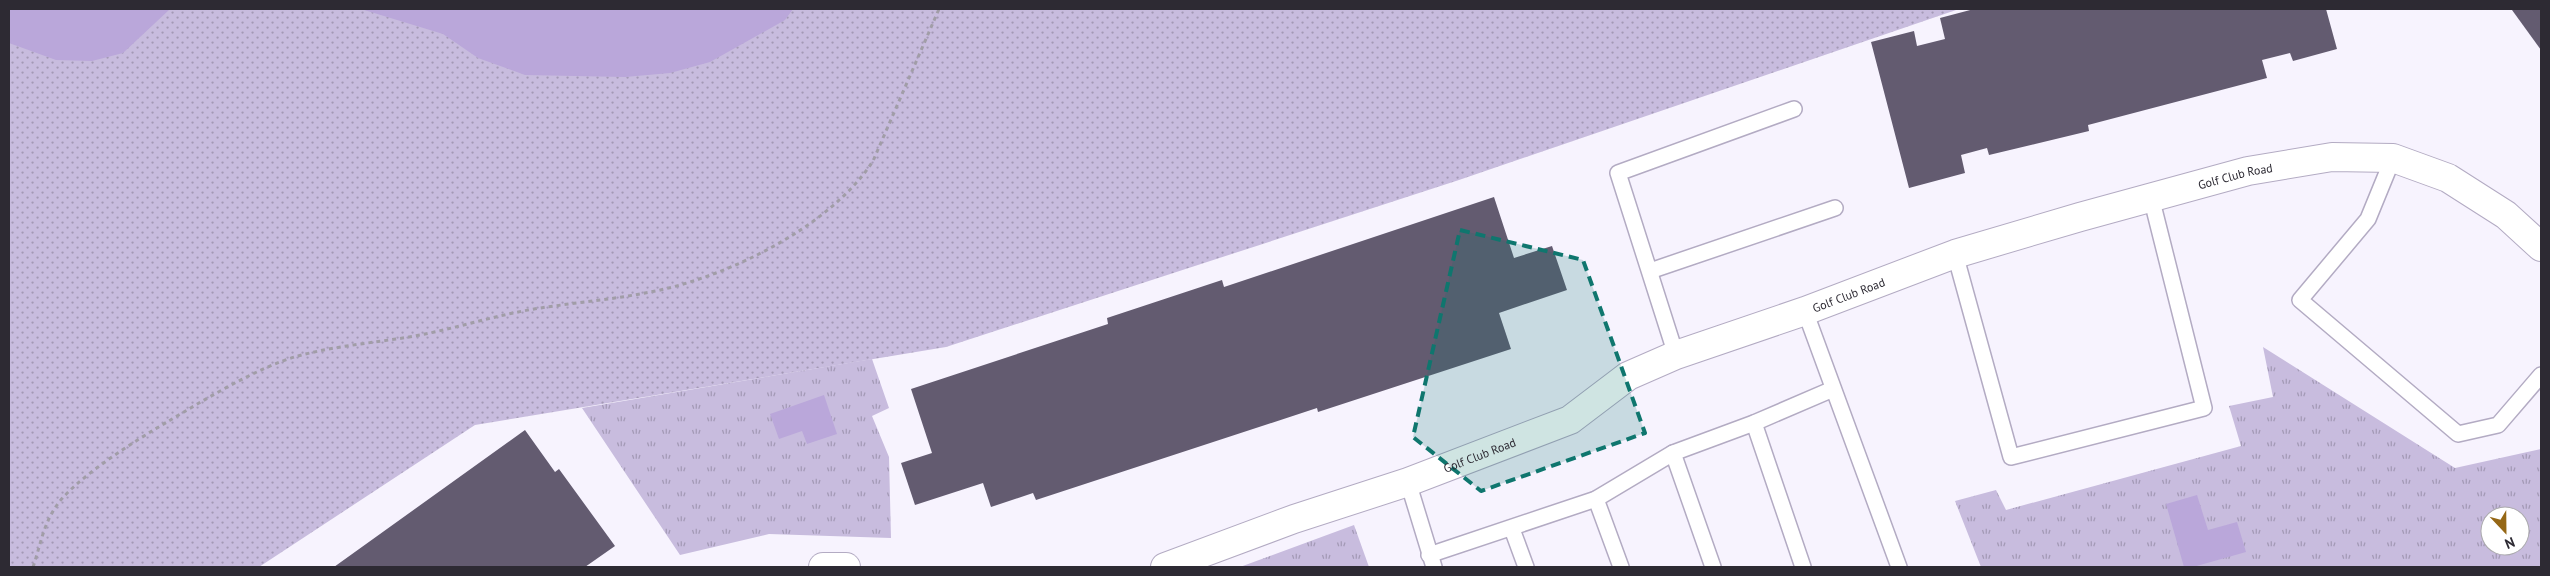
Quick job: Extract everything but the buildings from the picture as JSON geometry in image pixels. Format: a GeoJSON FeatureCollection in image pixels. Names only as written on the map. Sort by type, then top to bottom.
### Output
{"type":"FeatureCollection","features":[{"type":"Feature","properties":{"kind":"street","name":"Golf Club Road"},"geometry":{"type":"LineString","coordinates":[[1165,567],[1294,519],[1408,482],[1570,420],[1628,376],[1676,355],[1805,311],[1955,254],[2248,171],[2332,157],[2393,158],[2448,178],[2506,215],[2541,247]]}},
{"type":"Feature","properties":{"kind":"street"},"geometry":{"type":"LineString","coordinates":[[823,567],[846,567]]}},
{"type":"Feature","properties":{"kind":"lane"},"geometry":{"type":"LineString","coordinates":[[1676,355],[1618,173],[1794,109]]}},
{"type":"Feature","properties":{"kind":"lane"},"geometry":{"type":"LineString","coordinates":[[2393,158],[2368,219],[2300,300],[2458,434],[2498,425],[2541,375]]}},
{"type":"Feature","properties":{"kind":"lane"},"geometry":{"type":"LineString","coordinates":[[1955,254],[2011,457],[2204,408],[2151,197]]}},
{"type":"Feature","properties":{"kind":"lane"},"geometry":{"type":"LineString","coordinates":[[1650,271],[1834,208]]}},
{"type":"Feature","properties":{"kind":"lane"},"geometry":{"type":"LineString","coordinates":[[1805,311],[1833,389],[1848,423],[1899,567]]}},
{"type":"Feature","properties":{"kind":"lane"},"geometry":{"type":"LineString","coordinates":[[1408,482],[1432,561],[1512,529],[1596,499],[1673,453],[1754,423],[1833,389]]}},
{"type":"Feature","properties":{"kind":"lane"},"geometry":{"type":"LineString","coordinates":[[1754,423],[1803,567]]}},
{"type":"Feature","properties":{"kind":"lane"},"geometry":{"type":"LineString","coordinates":[[1673,453],[1713,567]]}},
{"type":"Feature","properties":{"kind":"lane"},"geometry":{"type":"LineString","coordinates":[[1596,499],[1621,567]]}},
{"type":"Feature","properties":{"kind":"lane"},"geometry":{"type":"LineString","coordinates":[[1512,529],[1526,567]]}},
{"type":"Feature","properties":{"kind":"path"},"geometry":{"type":"LineString","coordinates":[[33,567],[42,536],[55,506],[84,479],[131,443],[196,405],[272,366],[296,356],[333,347],[411,336],[515,312],[645,294],[673,287],[730,268],[796,232],[826,211],[864,174],[873,160],[938,9]]}},
{"type":"Feature","properties":{"kind":"highlighted area"},"geometry":{"type":"Polygon","coordinates":[[[1460,230],[1583,260],[1645,433],[1481,491],[1413,437],[1460,230]]]}},
{"type":"Feature","properties":{"kind":"green space"},"geometry":{"type":"Polygon","coordinates":[[[9,9],[1959,9],[1459,180],[946,347],[475,425],[259,567],[9,567],[9,9]]]}},
{"type":"Feature","properties":{"kind":"green space"},"geometry":{"type":"Polygon","coordinates":[[[2263,347],[2455,468],[2541,449],[2541,567],[1981,567],[1955,501],[1996,490],[2006,510],[2241,446],[2229,406],[2273,397],[2263,347]]]}},
{"type":"Feature","properties":{"kind":"green space"},"geometry":{"type":"Polygon","coordinates":[[[872,359],[889,408],[872,416],[889,457],[891,538],[769,534],[680,555],[582,408],[872,359]]]}},
{"type":"Feature","properties":{"kind":"green space"},"geometry":{"type":"Polygon","coordinates":[[[1354,525],[1369,567],[1240,567],[1354,525]]]}},
{"type":"Feature","properties":{"kind":"shaded area"},"geometry":{"type":"Polygon","coordinates":[[[9,9],[170,9],[123,53],[92,61],[56,60],[9,43],[9,9]]]}},
{"type":"Feature","properties":{"kind":"shaded area"},"geometry":{"type":"Polygon","coordinates":[[[361,9],[793,9],[785,20],[710,62],[670,73],[625,77],[525,75],[478,58],[443,34],[361,9]]]}},
{"type":"Feature","properties":{"kind":"shaded area"},"geometry":{"type":"Polygon","coordinates":[[[824,395],[837,434],[807,444],[802,431],[779,439],[770,414],[824,395]]]}},
{"type":"Feature","properties":{"kind":"shaded area"},"geometry":{"type":"Polygon","coordinates":[[[2197,495],[2208,530],[2237,522],[2246,552],[2193,567],[2184,567],[2166,504],[2197,495]]]}}]}
